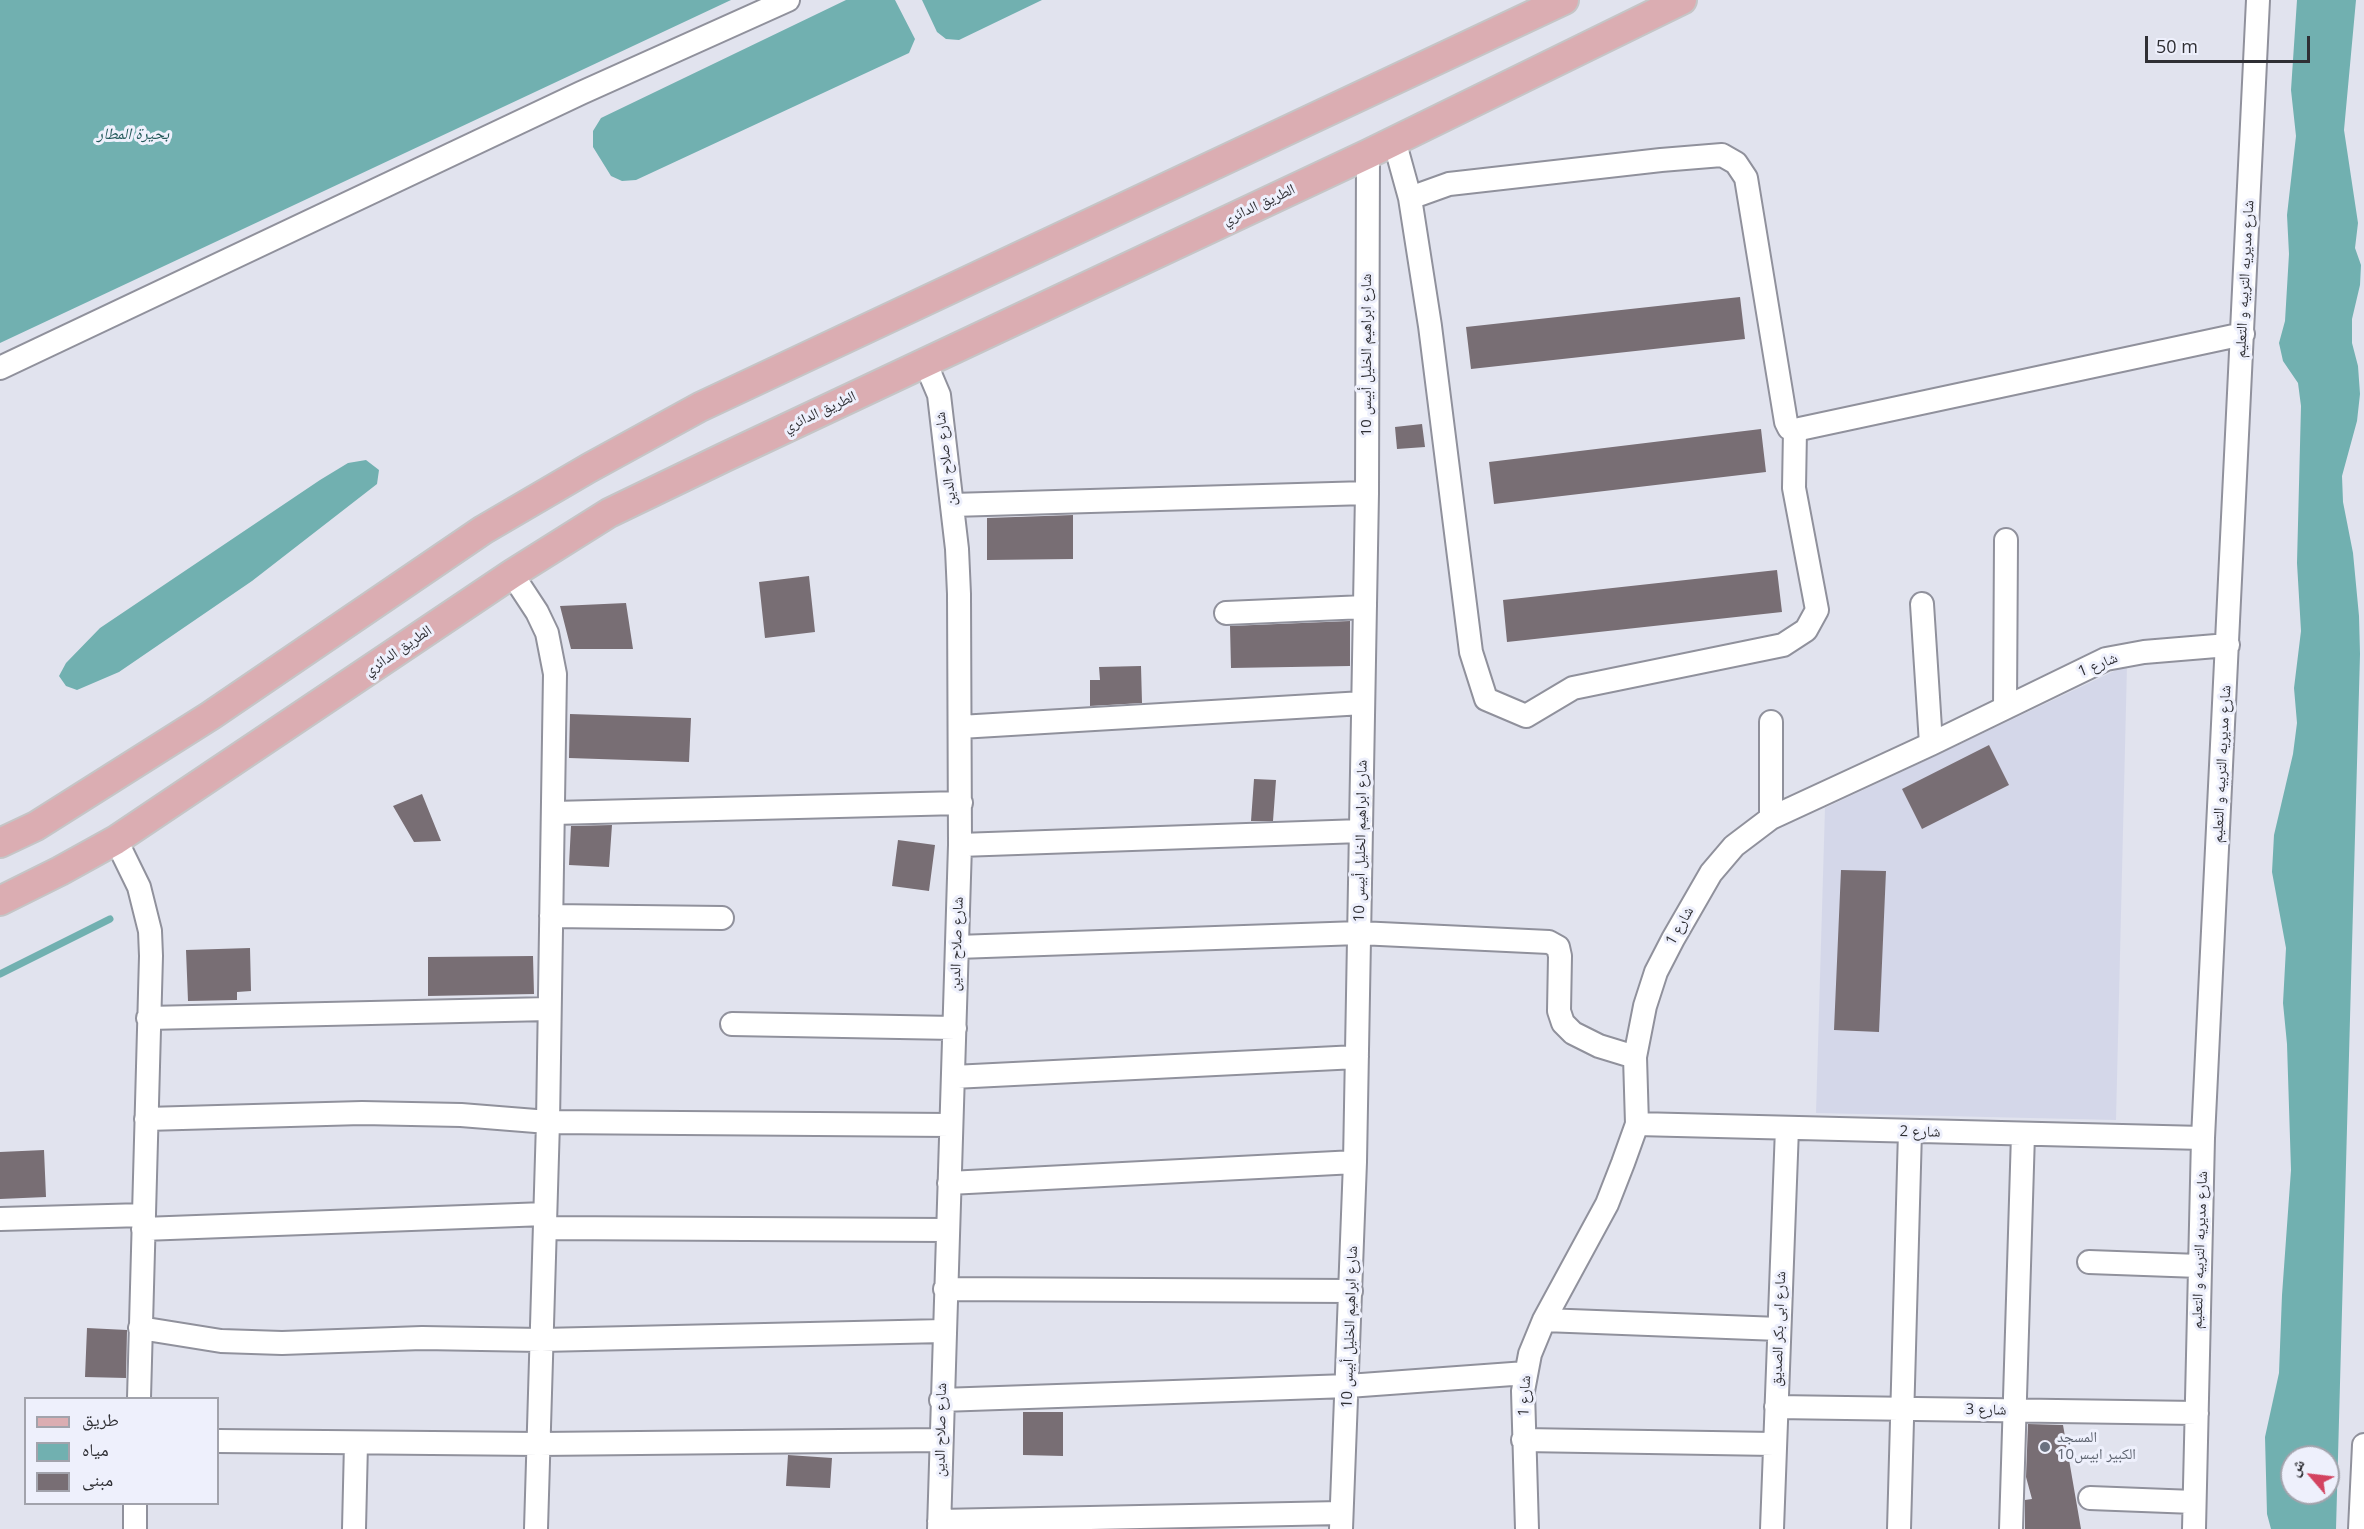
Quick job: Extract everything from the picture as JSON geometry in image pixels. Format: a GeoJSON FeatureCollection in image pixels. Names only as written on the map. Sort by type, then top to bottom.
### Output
{"type":"FeatureCollection","features":[{"type":"Feature","properties":{"kind":"main road"},"geometry":{"type":"LineString","coordinates":[[0,843],[36,826],[210,716],[483,530],[700,407],[1564,0]]}},
{"type":"Feature","properties":{"kind":"main road","name":"الطريق الدائري"},"geometry":{"type":"LineString","coordinates":[[0,901],[60,872],[116,840],[512,574],[609,513],[1368,153],[1682,0]]}},
{"type":"Feature","properties":{"kind":"street"},"geometry":{"type":"LineString","coordinates":[[0,368],[570,98],[788,0]]}},
{"type":"Feature","properties":{"kind":"street","name":"شارع مديريه التربيه و التعليم"},"geometry":{"type":"LineString","coordinates":[[2194,1529],[2203,1138],[2258,0]]}},
{"type":"Feature","properties":{"kind":"street"},"geometry":{"type":"LineString","coordinates":[[1394,140],[1410,198],[1430,326],[1472,652],[1486,699],[1526,716],[1573,688],[1783,645],[1806,630],[1817,610],[1794,488],[1796,430]]}},
{"type":"Feature","properties":{"kind":"street","name":"شارع ابراهيم الخليل أبيس 10"},"geometry":{"type":"LineString","coordinates":[[1341,1521],[1355,1162],[1367,493],[1368,153]]}},
{"type":"Feature","properties":{"kind":"street"},"geometry":{"type":"LineString","coordinates":[[1410,198],[1449,184],[1722,155],[1736,164],[1746,178],[1786,422],[1789,428],[1796,430],[2242,334]]}},
{"type":"Feature","properties":{"kind":"street","name":"شارع صلاح الدين"},"geometry":{"type":"LineString","coordinates":[[925,362],[939,395],[952,505],[959,594],[960,845],[941,1400],[939,1525]]}},
{"type":"Feature","properties":{"kind":"street"},"geometry":{"type":"LineString","coordinates":[[952,505],[1367,493]]}},
{"type":"Feature","properties":{"kind":"street"},"geometry":{"type":"LineString","coordinates":[[2006,540],[2006,708]]}},
{"type":"Feature","properties":{"kind":"street"},"geometry":{"type":"LineString","coordinates":[[512,574],[547,633],[555,674],[548,1122],[536,1529]]}},
{"type":"Feature","properties":{"kind":"street"},"geometry":{"type":"LineString","coordinates":[[1922,604],[1931,744]]}},
{"type":"Feature","properties":{"kind":"street"},"geometry":{"type":"LineString","coordinates":[[1226,613],[1365,607]]}},
{"type":"Feature","properties":{"kind":"street","name":"شارع 1"},"geometry":{"type":"LineString","coordinates":[[1527,1529],[1523,1391],[1530,1354],[1545,1320],[1607,1203],[1637,1124],[1635,1057],[1645,1006],[1656,972],[1690,907],[1711,873],[1734,846],[1772,818],[2106,659],[2144,652],[2228,645]]}},
{"type":"Feature","properties":{"kind":"street"},"geometry":{"type":"LineString","coordinates":[[960,727],[1363,703]]}},
{"type":"Feature","properties":{"kind":"street"},"geometry":{"type":"LineString","coordinates":[[1771,722],[1772,818]]}},
{"type":"Feature","properties":{"kind":"street"},"geometry":{"type":"LineString","coordinates":[[553,813],[960,803]]}},
{"type":"Feature","properties":{"kind":"street"},"geometry":{"type":"LineString","coordinates":[[960,845],[1361,831]]}},
{"type":"Feature","properties":{"kind":"street"},"geometry":{"type":"LineString","coordinates":[[116,840],[139,887],[150,931],[139,1397]]}},
{"type":"Feature","properties":{"kind":"street"},"geometry":{"type":"LineString","coordinates":[[551,916],[722,918]]}},
{"type":"Feature","properties":{"kind":"street"},"geometry":{"type":"LineString","coordinates":[[957,948],[1359,933],[1550,942],[1557,946],[1560,956],[1559,1011],[1563,1023],[1573,1033],[1599,1046],[1635,1057]]}},
{"type":"Feature","properties":{"kind":"street"},"geometry":{"type":"LineString","coordinates":[[148,1018],[549,1009]]}},
{"type":"Feature","properties":{"kind":"street"},"geometry":{"type":"LineString","coordinates":[[732,1024],[954,1028]]}},
{"type":"Feature","properties":{"kind":"street"},"geometry":{"type":"LineString","coordinates":[[952,1077],[1357,1057]]}},
{"type":"Feature","properties":{"kind":"street"},"geometry":{"type":"LineString","coordinates":[[146,1119],[362,1113],[461,1115],[548,1122],[951,1125]]}},
{"type":"Feature","properties":{"kind":"street","name":"شارع 2"},"geometry":{"type":"LineString","coordinates":[[1637,1124],[2203,1138]]}},
{"type":"Feature","properties":{"kind":"street","name":"شارع ابى بكر الصديق"},"geometry":{"type":"LineString","coordinates":[[1772,1529],[1787,1128]]}},
{"type":"Feature","properties":{"kind":"street"},"geometry":{"type":"LineString","coordinates":[[1899,1529],[1910,1131]]}},
{"type":"Feature","properties":{"kind":"street"},"geometry":{"type":"LineString","coordinates":[[2012,1529],[2023,1134]]}},
{"type":"Feature","properties":{"kind":"street"},"geometry":{"type":"LineString","coordinates":[[949,1183],[1355,1162]]}},
{"type":"Feature","properties":{"kind":"street"},"geometry":{"type":"LineString","coordinates":[[0,1219],[143,1222],[545,1221],[947,1230]]}},
{"type":"Feature","properties":{"kind":"street"},"geometry":{"type":"LineString","coordinates":[[2089,1262],[2199,1266]]}},
{"type":"Feature","properties":{"kind":"street"},"geometry":{"type":"LineString","coordinates":[[945,1289],[1351,1291]]}},
{"type":"Feature","properties":{"kind":"street"},"geometry":{"type":"LineString","coordinates":[[1545,1320],[1779,1329]]}},
{"type":"Feature","properties":{"kind":"street"},"geometry":{"type":"LineString","coordinates":[[140,1328],[221,1341],[282,1343],[422,1338],[541,1340],[944,1331]]}},
{"type":"Feature","properties":{"kind":"street"},"geometry":{"type":"LineString","coordinates":[[941,1400],[1348,1386],[1526,1373]]}},
{"type":"Feature","properties":{"kind":"street","name":"شارع 3"},"geometry":{"type":"LineString","coordinates":[[1776,1407],[2197,1413]]}},
{"type":"Feature","properties":{"kind":"street"},"geometry":{"type":"LineString","coordinates":[[219,1441],[539,1444],[941,1440]]}},
{"type":"Feature","properties":{"kind":"street"},"geometry":{"type":"LineString","coordinates":[[1523,1440],[1774,1444]]}},
{"type":"Feature","properties":{"kind":"street"},"geometry":{"type":"LineString","coordinates":[[354,1529],[356,1443]]}},
{"type":"Feature","properties":{"kind":"street"},"geometry":{"type":"LineString","coordinates":[[2360,1529],[2364,1445]]}},
{"type":"Feature","properties":{"kind":"street"},"geometry":{"type":"LineString","coordinates":[[2090,1498],[2194,1502]]}},
{"type":"Feature","properties":{"kind":"street"},"geometry":{"type":"LineString","coordinates":[[135,1505],[135,1529]]}},
{"type":"Feature","properties":{"kind":"street"},"geometry":{"type":"LineString","coordinates":[[939,1525],[1341,1521]]}},
{"type":"Feature","properties":{"kind":"shaded area"},"geometry":{"type":"Polygon","coordinates":[[[2127,665],[2116,1120],[1816,1113],[1825,808],[2127,665]]]}},
{"type":"Feature","properties":{"kind":"water","name":"بحيرة المطار"},"geometry":{"type":"Polygon","coordinates":[[[0,0],[731,0],[0,343],[0,0]]]}},
{"type":"Feature","properties":{"kind":"water"},"geometry":{"type":"Polygon","coordinates":[[[846,0],[895,0],[915,39],[909,53],[636,180],[622,181],[611,176],[593,147],[593,131],[601,118],[846,0]]]}},
{"type":"Feature","properties":{"kind":"water"},"geometry":{"type":"Polygon","coordinates":[[[922,0],[1042,0],[959,40],[946,39],[937,32],[922,0]]]}},
{"type":"Feature","properties":{"kind":"water"},"geometry":{"type":"Polygon","coordinates":[[[2297,0],[2356,0],[2344,130],[2358,223],[2355,248],[2361,265],[2360,285],[2352,319],[2352,343],[2358,366],[2360,394],[2357,421],[2342,476],[2343,502],[2353,553],[2360,654],[2338,1445],[2280,1445],[2280,1505],[2337,1505],[2336,1529],[2271,1529],[2267,1514],[2265,1437],[2279,1373],[2291,1170],[2287,1044],[2283,1003],[2286,948],[2272,872],[2274,835],[2293,754],[2297,723],[2294,688],[2301,631],[2297,563],[2301,406],[2298,383],[2283,361],[2279,343],[2285,321],[2289,254],[2287,215],[2296,136],[2291,90],[2297,0]]]}},
{"type":"Feature","properties":{"kind":"water"},"geometry":{"type":"Polygon","coordinates":[[[366,460],[379,470],[377,484],[252,581],[119,672],[77,690],[66,686],[59,676],[66,663],[100,628],[320,480],[348,463],[366,460]]]}},
{"type":"Feature","properties":{"kind":"building"},"geometry":{"type":"Polygon","coordinates":[[[1740,297],[1745,339],[1471,369],[1466,327],[1740,297]]]}},
{"type":"Feature","properties":{"kind":"building"},"geometry":{"type":"Polygon","coordinates":[[[1422,424],[1425,447],[1397,449],[1395,427],[1422,424]]]}},
{"type":"Feature","properties":{"kind":"building"},"geometry":{"type":"Polygon","coordinates":[[[1761,429],[1766,472],[1494,504],[1489,462],[1761,429]]]}},
{"type":"Feature","properties":{"kind":"building"},"geometry":{"type":"Polygon","coordinates":[[[1073,515],[1073,559],[987,560],[987,518],[1073,515]]]}},
{"type":"Feature","properties":{"kind":"building"},"geometry":{"type":"Polygon","coordinates":[[[1777,570],[1782,612],[1507,642],[1503,600],[1777,570]]]}},
{"type":"Feature","properties":{"kind":"building"},"geometry":{"type":"Polygon","coordinates":[[[809,576],[815,632],[765,638],[759,582],[809,576]]]}},
{"type":"Feature","properties":{"kind":"building"},"geometry":{"type":"Polygon","coordinates":[[[626,603],[633,649],[571,649],[560,606],[626,603]]]}},
{"type":"Feature","properties":{"kind":"building"},"geometry":{"type":"Polygon","coordinates":[[[1350,621],[1350,666],[1231,668],[1230,626],[1350,621]]]}},
{"type":"Feature","properties":{"kind":"building"},"geometry":{"type":"Polygon","coordinates":[[[1141,666],[1142,703],[1090,706],[1090,680],[1100,680],[1099,667],[1141,666]]]}},
{"type":"Feature","properties":{"kind":"building"},"geometry":{"type":"Polygon","coordinates":[[[570,714],[691,718],[689,762],[569,758],[570,714]]]}},
{"type":"Feature","properties":{"kind":"building"},"geometry":{"type":"Polygon","coordinates":[[[1989,745],[2009,785],[1922,829],[1902,789],[1989,745]]]}},
{"type":"Feature","properties":{"kind":"building"},"geometry":{"type":"Polygon","coordinates":[[[1254,779],[1276,780],[1273,821],[1251,821],[1254,779]]]}},
{"type":"Feature","properties":{"kind":"building"},"geometry":{"type":"Polygon","coordinates":[[[422,794],[441,841],[414,842],[393,806],[422,794]]]}},
{"type":"Feature","properties":{"kind":"building"},"geometry":{"type":"Polygon","coordinates":[[[612,825],[609,867],[569,865],[571,826],[612,825]]]}},
{"type":"Feature","properties":{"kind":"building"},"geometry":{"type":"Polygon","coordinates":[[[898,840],[935,845],[929,891],[892,886],[898,840]]]}},
{"type":"Feature","properties":{"kind":"building"},"geometry":{"type":"Polygon","coordinates":[[[1841,870],[1886,871],[1879,1032],[1834,1030],[1841,870]]]}},
{"type":"Feature","properties":{"kind":"building"},"geometry":{"type":"Polygon","coordinates":[[[250,948],[251,991],[237,992],[237,1000],[188,1001],[186,950],[250,948]]]}},
{"type":"Feature","properties":{"kind":"building"},"geometry":{"type":"Polygon","coordinates":[[[533,956],[534,994],[428,996],[428,957],[533,956]]]}},
{"type":"Feature","properties":{"kind":"building"},"geometry":{"type":"Polygon","coordinates":[[[44,1150],[46,1197],[0,1199],[0,1152],[44,1150]]]}},
{"type":"Feature","properties":{"kind":"building"},"geometry":{"type":"Polygon","coordinates":[[[87,1328],[127,1330],[126,1378],[85,1377],[87,1328]]]}},
{"type":"Feature","properties":{"kind":"building"},"geometry":{"type":"Polygon","coordinates":[[[1023,1412],[1063,1412],[1063,1456],[1023,1455],[1023,1412]]]}},
{"type":"Feature","properties":{"kind":"building","name":"المسجد الكبير ابيس10"},"geometry":{"type":"Polygon","coordinates":[[[2028,1424],[2063,1425],[2081,1529],[2025,1529],[2025,1500],[2032,1499],[2026,1477],[2028,1424]]]}},
{"type":"Feature","properties":{"kind":"building"},"geometry":{"type":"Polygon","coordinates":[[[788,1455],[832,1458],[830,1488],[786,1486],[788,1455]]]}},
{"type":"Feature","properties":{"kind":"waterway"},"geometry":{"type":"LineString","coordinates":[[0,974],[110,919]]}},
{"type":"Feature","properties":{"kind":"place","name":"المسجد الكبير ابيس10"},"geometry":{"type":"Point","coordinates":[2045,1447]}}]}
